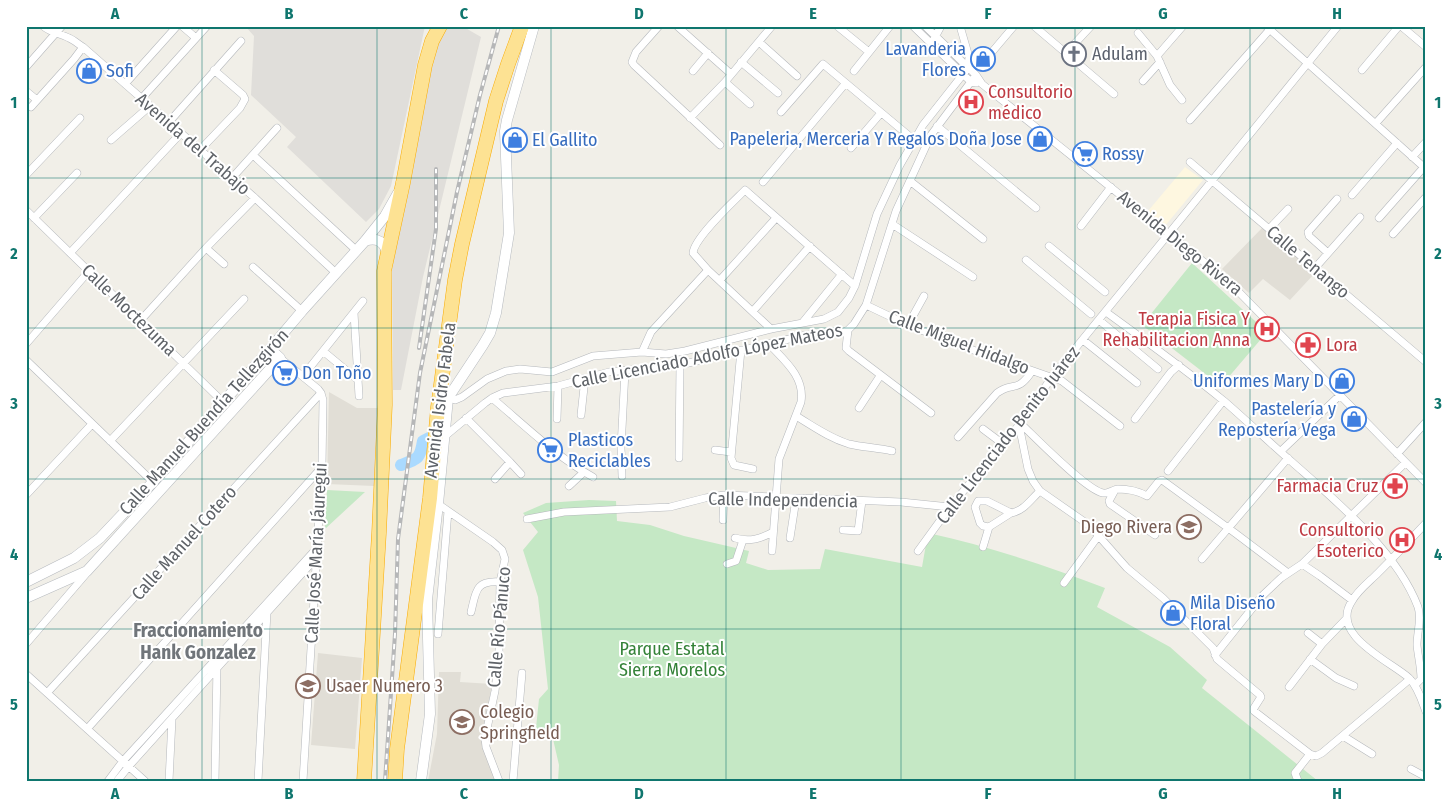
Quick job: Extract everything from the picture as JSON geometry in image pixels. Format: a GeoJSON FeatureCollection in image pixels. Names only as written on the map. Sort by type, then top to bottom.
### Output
{"type":"FeatureCollection","features":[{"type":"Feature","properties":{"kind":"highway"},"geometry":{"type":"LineString","coordinates":[[364,781],[385,406],[383,292],[387,255],[427,58],[432,40],[440,26]]}},
{"type":"Feature","properties":{"kind":"highway"},"geometry":{"type":"LineString","coordinates":[[508,64],[517,26]]}},
{"type":"Feature","properties":{"kind":"highway","name":"Avenida Isidro Fabela"},"geometry":{"type":"LineString","coordinates":[[395,781],[397,749],[454,289],[462,244],[496,101],[522,26]]}},
{"type":"Feature","properties":{"kind":"highway"},"geometry":{"type":"LineString","coordinates":[[447,343],[450,372],[448,398]]}},
{"type":"Feature","properties":{"kind":"main road"},"geometry":{"type":"LineString","coordinates":[[448,398],[490,333],[496,313],[509,233],[506,125],[534,26]]}},
{"type":"Feature","properties":{"kind":"main road","name":"Calle Manuel Buendía Tellezgirón"},"geometry":{"type":"LineString","coordinates":[[26,582],[86,550],[100,538],[153,482],[224,403],[302,311],[365,242],[385,216],[403,183]]}},
{"type":"Feature","properties":{"kind":"main road"},"geometry":{"type":"LineString","coordinates":[[365,242],[376,240],[382,243],[387,255]]}},
{"type":"Feature","properties":{"kind":"main road"},"geometry":{"type":"LineString","coordinates":[[26,598],[88,571],[280,358],[270,349]]}},
{"type":"Feature","properties":{"kind":"main road","name":"Avenida Isidro Fabela"},"geometry":{"type":"LineString","coordinates":[[421,781],[430,714],[427,600],[448,398]]}},
{"type":"Feature","properties":{"kind":"street","name":"Avenida del Trabajo"},"geometry":{"type":"LineString","coordinates":[[43,26],[55,34],[68,37],[83,47],[232,178],[336,273]]}},
{"type":"Feature","properties":{"kind":"street"},"geometry":{"type":"LineString","coordinates":[[26,67],[62,26]]}},
{"type":"Feature","properties":{"kind":"street"},"geometry":{"type":"LineString","coordinates":[[125,84],[177,26]]}},
{"type":"Feature","properties":{"kind":"street"},"geometry":{"type":"LineString","coordinates":[[182,26],[196,38]]}},
{"type":"Feature","properties":{"kind":"street"},"geometry":{"type":"LineString","coordinates":[[142,98],[207,26]]}},
{"type":"Feature","properties":{"kind":"street"},"geometry":{"type":"LineString","coordinates":[[659,26],[636,52],[632,62],[636,68],[720,146]]}},
{"type":"Feature","properties":{"kind":"street"},"geometry":{"type":"LineString","coordinates":[[677,26],[731,74]]}},
{"type":"Feature","properties":{"kind":"street"},"geometry":{"type":"LineString","coordinates":[[690,118],[725,82],[772,26]]}},
{"type":"Feature","properties":{"kind":"street"},"geometry":{"type":"LineString","coordinates":[[837,26],[869,52]]}},
{"type":"Feature","properties":{"kind":"street"},"geometry":{"type":"LineString","coordinates":[[854,71],[890,26]]}},
{"type":"Feature","properties":{"kind":"street","name":"Avenida Diego Rivera"},"geometry":{"type":"LineString","coordinates":[[913,26],[965,71]]}},
{"type":"Feature","properties":{"kind":"street","name":"Avenida Diego Rivera"},"geometry":{"type":"LineString","coordinates":[[926,26],[973,79],[982,84],[1230,283],[1426,484]]}},
{"type":"Feature","properties":{"kind":"street"},"geometry":{"type":"LineString","coordinates":[[931,43],[941,26]]}},
{"type":"Feature","properties":{"kind":"street"},"geometry":{"type":"LineString","coordinates":[[960,26],[969,57],[965,71]]}},
{"type":"Feature","properties":{"kind":"street"},"geometry":{"type":"LineString","coordinates":[[992,52],[1014,26]]}},
{"type":"Feature","properties":{"kind":"street"},"geometry":{"type":"LineString","coordinates":[[1034,26],[1114,94]]}},
{"type":"Feature","properties":{"kind":"street"},"geometry":{"type":"LineString","coordinates":[[1066,54],[1091,26]]}},
{"type":"Feature","properties":{"kind":"street"},"geometry":{"type":"LineString","coordinates":[[1143,81],[1183,26]]}},
{"type":"Feature","properties":{"kind":"street","name":"Calle Licenciado Benito Juárez"},"geometry":{"type":"LineString","coordinates":[[918,551],[950,507],[1019,424],[1052,377],[1338,26]]}},
{"type":"Feature","properties":{"kind":"street"},"geometry":{"type":"LineString","coordinates":[[1362,70],[1400,26],[1426,47]]}},
{"type":"Feature","properties":{"kind":"street"},"geometry":{"type":"LineString","coordinates":[[1190,120],[1269,27],[1425,168],[1379,218]]}},
{"type":"Feature","properties":{"kind":"street"},"geometry":{"type":"LineString","coordinates":[[1138,33],[1159,59],[1170,85],[1182,100]]}},
{"type":"Feature","properties":{"kind":"street"},"geometry":{"type":"LineString","coordinates":[[169,122],[240,41]]}},
{"type":"Feature","properties":{"kind":"street"},"geometry":{"type":"LineString","coordinates":[[759,42],[797,76]]}},
{"type":"Feature","properties":{"kind":"street"},"geometry":{"type":"LineString","coordinates":[[31,107],[83,47]]}},
{"type":"Feature","properties":{"kind":"street"},"geometry":{"type":"LineString","coordinates":[[693,71],[708,53]]}},
{"type":"Feature","properties":{"kind":"street"},"geometry":{"type":"LineString","coordinates":[[741,62],[778,93]]}},
{"type":"Feature","properties":{"kind":"street"},"geometry":{"type":"LineString","coordinates":[[781,112],[822,64],[914,140]]}},
{"type":"Feature","properties":{"kind":"street"},"geometry":{"type":"LineString","coordinates":[[1376,123],[1426,67]]}},
{"type":"Feature","properties":{"kind":"street"},"geometry":{"type":"LineString","coordinates":[[200,150],[240,108],[245,100],[242,95],[214,70]]}},
{"type":"Feature","properties":{"kind":"street","name":"Calle Licenciado Adolfo López Mateos"},"geometry":{"type":"LineString","coordinates":[[448,398],[456,400],[487,380],[506,371],[520,369],[552,372],[593,356],[685,351],[771,329],[824,319],[838,312],[849,298],[878,214],[914,140],[934,110],[965,71]]}},
{"type":"Feature","properties":{"kind":"street","name":"Calle Licenciado Adolfo López Mateos"},"geometry":{"type":"LineString","coordinates":[[444,437],[492,398],[503,394],[558,386],[609,372],[680,365],[806,335],[835,334],[848,330],[860,316],[866,305],[892,224],[910,181],[937,126],[973,79]]}},
{"type":"Feature","properties":{"kind":"street"},"geometry":{"type":"LineString","coordinates":[[725,82],[750,104]]}},
{"type":"Feature","properties":{"kind":"street"},"geometry":{"type":"LineString","coordinates":[[762,182],[845,84]]}},
{"type":"Feature","properties":{"kind":"street"},"geometry":{"type":"LineString","coordinates":[[26,91],[37,100]]}},
{"type":"Feature","properties":{"kind":"street"},"geometry":{"type":"LineString","coordinates":[[111,140],[150,106]]}},
{"type":"Feature","properties":{"kind":"street"},"geometry":{"type":"LineString","coordinates":[[851,148],[881,113]]}},
{"type":"Feature","properties":{"kind":"street"},"geometry":{"type":"LineString","coordinates":[[26,175],[80,118]]}},
{"type":"Feature","properties":{"kind":"street"},"geometry":{"type":"LineString","coordinates":[[937,126],[1036,208]]}},
{"type":"Feature","properties":{"kind":"street"},"geometry":{"type":"LineString","coordinates":[[232,178],[277,128]]}},
{"type":"Feature","properties":{"kind":"street"},"geometry":{"type":"LineString","coordinates":[[70,253],[181,133]]}},
{"type":"Feature","properties":{"kind":"street"},"geometry":{"type":"LineString","coordinates":[[1412,157],[1426,142]]}},
{"type":"Feature","properties":{"kind":"street"},"geometry":{"type":"LineString","coordinates":[[1352,195],[1398,143]]}},
{"type":"Feature","properties":{"kind":"street"},"geometry":{"type":"LineString","coordinates":[[253,155],[357,251]]}},
{"type":"Feature","properties":{"kind":"street","name":"Calle Tenango"},"geometry":{"type":"LineString","coordinates":[[1190,162],[1426,362]]}},
{"type":"Feature","properties":{"kind":"street"},"geometry":{"type":"LineString","coordinates":[[34,218],[77,173]]}},
{"type":"Feature","properties":{"kind":"street"},"geometry":{"type":"LineString","coordinates":[[910,181],[983,240]]}},
{"type":"Feature","properties":{"kind":"street"},"geometry":{"type":"LineString","coordinates":[[1081,226],[1111,187]]}},
{"type":"Feature","properties":{"kind":"street"},"geometry":{"type":"LineString","coordinates":[[771,329],[708,270],[693,253],[693,248],[701,236],[745,190],[854,286]]}},
{"type":"Feature","properties":{"kind":"street"},"geometry":{"type":"LineString","coordinates":[[1392,234],[1426,197]]}},
{"type":"Feature","properties":{"kind":"street"},"geometry":{"type":"LineString","coordinates":[[140,321],[254,198]]}},
{"type":"Feature","properties":{"kind":"street"},"geometry":{"type":"LineString","coordinates":[[1328,253],[1308,232],[1337,199]]}},
{"type":"Feature","properties":{"kind":"street"},"geometry":{"type":"LineString","coordinates":[[1269,229],[1288,209]]}},
{"type":"Feature","properties":{"kind":"street","name":"Calle Moctezuma"},"geometry":{"type":"LineString","coordinates":[[26,210],[224,403]]}},
{"type":"Feature","properties":{"kind":"street"},"geometry":{"type":"LineString","coordinates":[[1315,268],[1360,217]]}},
{"type":"Feature","properties":{"kind":"street"},"geometry":{"type":"LineString","coordinates":[[720,280],[776,218]]}},
{"type":"Feature","properties":{"kind":"street"},"geometry":{"type":"LineString","coordinates":[[892,224],[973,277]]}},
{"type":"Feature","properties":{"kind":"street"},"geometry":{"type":"LineString","coordinates":[[753,311],[810,246]]}},
{"type":"Feature","properties":{"kind":"street"},"geometry":{"type":"LineString","coordinates":[[1048,246],[1105,292]]}},
{"type":"Feature","properties":{"kind":"street"},"geometry":{"type":"LineString","coordinates":[[206,248],[224,264]]}},
{"type":"Feature","properties":{"kind":"street"},"geometry":{"type":"LineString","coordinates":[[1026,260],[1091,314]]}},
{"type":"Feature","properties":{"kind":"street"},"geometry":{"type":"LineString","coordinates":[[253,267],[302,311]]}},
{"type":"Feature","properties":{"kind":"street"},"geometry":{"type":"LineString","coordinates":[[642,352],[651,332],[708,270]]}},
{"type":"Feature","properties":{"kind":"street"},"geometry":{"type":"LineString","coordinates":[[26,344],[89,271]]}},
{"type":"Feature","properties":{"kind":"street"},"geometry":{"type":"LineString","coordinates":[[803,322],[842,274]]}},
{"type":"Feature","properties":{"kind":"street"},"geometry":{"type":"LineString","coordinates":[[908,325],[924,296]]}},
{"type":"Feature","properties":{"kind":"street"},"geometry":{"type":"LineString","coordinates":[[110,441],[244,299]]}},
{"type":"Feature","properties":{"kind":"street"},"geometry":{"type":"LineString","coordinates":[[303,376],[363,301]]}},
{"type":"Feature","properties":{"kind":"street","name":"Calle Miguel Hidalgo"},"geometry":{"type":"LineString","coordinates":[[866,305],[908,325],[1070,385],[1120,426]]}},
{"type":"Feature","properties":{"kind":"street"},"geometry":{"type":"LineString","coordinates":[[1019,424],[1028,469],[1040,491],[1080,518],[1099,535],[1127,568],[1163,598],[1213,648],[1217,659],[1260,695],[1254,711],[1310,754],[1319,756],[1413,682],[1421,679],[1417,645],[1418,608],[1404,581],[1390,560],[1352,514],[1223,401],[1179,365],[1106,312]]}},
{"type":"Feature","properties":{"kind":"street"},"geometry":{"type":"LineString","coordinates":[[354,313],[359,396]]}},
{"type":"Feature","properties":{"kind":"street"},"geometry":{"type":"LineString","coordinates":[[1099,320],[1158,369]]}},
{"type":"Feature","properties":{"kind":"street"},"geometry":{"type":"LineString","coordinates":[[848,330],[846,348],[880,376],[932,413]]}},
{"type":"Feature","properties":{"kind":"street"},"geometry":{"type":"LineString","coordinates":[[1083,340],[1136,382]]}},
{"type":"Feature","properties":{"kind":"street"},"geometry":{"type":"LineString","coordinates":[[769,344],[792,369],[801,385],[802,392],[796,416],[780,459],[772,551]]}},
{"type":"Feature","properties":{"kind":"street"},"geometry":{"type":"LineString","coordinates":[[741,350],[732,462],[738,467],[753,469]]}},
{"type":"Feature","properties":{"kind":"street"},"geometry":{"type":"LineString","coordinates":[[323,351],[358,380]]}},
{"type":"Feature","properties":{"kind":"street"},"geometry":{"type":"LineString","coordinates":[[280,358],[322,393]]}},
{"type":"Feature","properties":{"kind":"street"},"geometry":{"type":"LineString","coordinates":[[26,360],[153,482]]}},
{"type":"Feature","properties":{"kind":"street"},"geometry":{"type":"LineString","coordinates":[[679,458],[680,365]]}},
{"type":"Feature","properties":{"kind":"street"},"geometry":{"type":"LineString","coordinates":[[1135,419],[1171,372],[1179,365]]}},
{"type":"Feature","properties":{"kind":"street"},"geometry":{"type":"LineString","coordinates":[[622,476],[621,448],[625,371]]}},
{"type":"Feature","properties":{"kind":"street"},"geometry":{"type":"LineString","coordinates":[[958,437],[997,392],[1004,388],[1023,384],[1032,371]]}},
{"type":"Feature","properties":{"kind":"street"},"geometry":{"type":"LineString","coordinates":[[859,408],[880,376]]}},
{"type":"Feature","properties":{"kind":"street"},"geometry":{"type":"LineString","coordinates":[[581,415],[585,378]]}},
{"type":"Feature","properties":{"kind":"street"},"geometry":{"type":"LineString","coordinates":[[557,419],[558,386]]}},
{"type":"Feature","properties":{"kind":"street","name":"Calle José María Jáuregui"},"geometry":{"type":"LineString","coordinates":[[303,781],[322,466],[324,410],[322,393]]}},
{"type":"Feature","properties":{"kind":"street","name":"Calle Manuel Cotero"},"geometry":{"type":"LineString","coordinates":[[47,693],[322,393]]}},
{"type":"Feature","properties":{"kind":"street"},"geometry":{"type":"LineString","coordinates":[[1281,452],[1340,396]]}},
{"type":"Feature","properties":{"kind":"street"},"geometry":{"type":"LineString","coordinates":[[492,398],[547,444],[584,472],[593,476]]}},
{"type":"Feature","properties":{"kind":"street"},"geometry":{"type":"LineString","coordinates":[[1168,471],[1223,401]]}},
{"type":"Feature","properties":{"kind":"street"},"geometry":{"type":"LineString","coordinates":[[796,416],[825,434],[841,441],[892,451]]}},
{"type":"Feature","properties":{"kind":"street"},"geometry":{"type":"LineString","coordinates":[[466,418],[521,474]]}},
{"type":"Feature","properties":{"kind":"street"},"geometry":{"type":"LineString","coordinates":[[1397,454],[1426,422]]}},
{"type":"Feature","properties":{"kind":"street"},"geometry":{"type":"LineString","coordinates":[[26,495],[92,424]]}},
{"type":"Feature","properties":{"kind":"street"},"geometry":{"type":"LineString","coordinates":[[1019,424],[1087,484],[1102,492],[1115,490],[1135,491],[1148,496],[1159,481],[1162,480],[1288,573]]}},
{"type":"Feature","properties":{"kind":"street"},"geometry":{"type":"LineString","coordinates":[[983,429],[1003,444]]}},
{"type":"Feature","properties":{"kind":"street"},"geometry":{"type":"LineString","coordinates":[[715,450],[732,452]]}},
{"type":"Feature","properties":{"kind":"street"},"geometry":{"type":"LineString","coordinates":[[1202,559],[1288,458]]}},
{"type":"Feature","properties":{"kind":"street"},"geometry":{"type":"LineString","coordinates":[[494,479],[510,462]]}},
{"type":"Feature","properties":{"kind":"street"},"geometry":{"type":"LineString","coordinates":[[1215,655],[1262,596],[1288,573],[1302,564],[1406,463]]}},
{"type":"Feature","properties":{"kind":"street"},"geometry":{"type":"LineString","coordinates":[[87,729],[322,466]]}},
{"type":"Feature","properties":{"kind":"street"},"geometry":{"type":"LineString","coordinates":[[569,486],[584,472]]}},
{"type":"Feature","properties":{"kind":"street"},"geometry":{"type":"LineString","coordinates":[[1115,490],[1109,501],[1110,504],[1155,535]]}},
{"type":"Feature","properties":{"kind":"street"},"geometry":{"type":"LineString","coordinates":[[983,547],[989,527],[1011,513],[1020,510],[1040,491]]}},
{"type":"Feature","properties":{"kind":"street"},"geometry":{"type":"LineString","coordinates":[[723,520],[724,495]]}},
{"type":"Feature","properties":{"kind":"street","name":"Calle Independencia"},"geometry":{"type":"LineString","coordinates":[[528,519],[564,512],[670,506],[724,495],[862,500],[950,507]]}},
{"type":"Feature","properties":{"kind":"street"},"geometry":{"type":"LineString","coordinates":[[790,538],[796,499]]}},
{"type":"Feature","properties":{"kind":"street"},"geometry":{"type":"LineString","coordinates":[[843,530],[856,532],[860,528],[862,500]]}},
{"type":"Feature","properties":{"kind":"street"},"geometry":{"type":"LineString","coordinates":[[989,527],[983,526],[978,519],[975,507],[978,501],[987,501],[1011,513]]}},
{"type":"Feature","properties":{"kind":"street","name":"Calle Río Pánuco"},"geometry":{"type":"LineString","coordinates":[[438,504],[502,550],[505,559],[500,582],[499,655],[495,691],[485,738],[486,747],[499,781]]}},
{"type":"Feature","properties":{"kind":"street"},"geometry":{"type":"LineString","coordinates":[[438,634],[448,511]]}},
{"type":"Feature","properties":{"kind":"street"},"geometry":{"type":"LineString","coordinates":[[1288,687],[1322,644],[1347,618],[1352,600],[1426,523]]}},
{"type":"Feature","properties":{"kind":"street"},"geometry":{"type":"LineString","coordinates":[[735,538],[743,540],[758,539],[773,532]]}},
{"type":"Feature","properties":{"kind":"street"},"geometry":{"type":"LineString","coordinates":[[1064,582],[1099,535]]}},
{"type":"Feature","properties":{"kind":"street"},"geometry":{"type":"LineString","coordinates":[[726,564],[736,562],[743,540]]}},
{"type":"Feature","properties":{"kind":"street"},"geometry":{"type":"LineString","coordinates":[[117,781],[126,763],[317,548]]}},
{"type":"Feature","properties":{"kind":"street"},"geometry":{"type":"LineString","coordinates":[[108,781],[172,718],[216,663],[267,612],[316,558]]}},
{"type":"Feature","properties":{"kind":"street"},"geometry":{"type":"LineString","coordinates":[[1302,564],[1352,600]]}},
{"type":"Feature","properties":{"kind":"street"},"geometry":{"type":"LineString","coordinates":[[26,644],[88,571]]}},
{"type":"Feature","properties":{"kind":"street"},"geometry":{"type":"LineString","coordinates":[[471,612],[479,587],[488,581],[500,582]]}},
{"type":"Feature","properties":{"kind":"street"},"geometry":{"type":"LineString","coordinates":[[258,781],[267,612]]}},
{"type":"Feature","properties":{"kind":"street"},"geometry":{"type":"LineString","coordinates":[[1347,618],[1354,634],[1370,650],[1413,682],[1424,702],[1426,712]]}},
{"type":"Feature","properties":{"kind":"street"},"geometry":{"type":"LineString","coordinates":[[1308,633],[1322,644]]}},
{"type":"Feature","properties":{"kind":"street"},"geometry":{"type":"LineString","coordinates":[[1310,659],[1336,678],[1354,686]]}},
{"type":"Feature","properties":{"kind":"street"},"geometry":{"type":"LineString","coordinates":[[215,781],[216,663]]}},
{"type":"Feature","properties":{"kind":"street"},"geometry":{"type":"LineString","coordinates":[[513,781],[522,673]]}},
{"type":"Feature","properties":{"kind":"street"},"geometry":{"type":"LineString","coordinates":[[26,674],[145,781]]}},
{"type":"Feature","properties":{"kind":"street"},"geometry":{"type":"LineString","coordinates":[[169,781],[172,718]]}},
{"type":"Feature","properties":{"kind":"street"},"geometry":{"type":"LineString","coordinates":[[1342,736],[1372,754]]}},
{"type":"Feature","properties":{"kind":"street"},"geometry":{"type":"LineString","coordinates":[[1298,781],[1295,773],[1310,754]]}},
{"type":"Feature","properties":{"kind":"street"},"geometry":{"type":"LineString","coordinates":[[1411,769],[1426,778]]}},
{"type":"Feature","properties":{"kind":"shaded area"},"geometry":{"type":"Polygon","coordinates":[[[245,26],[425,26],[391,186],[379,209],[366,222],[287,147],[296,137],[251,95],[254,36],[245,26]]]}},
{"type":"Feature","properties":{"kind":"shaded area"},"geometry":{"type":"Polygon","coordinates":[[[444,26],[462,26],[481,37],[423,277],[401,390],[393,390],[392,269],[431,48],[444,26]]]}},
{"type":"Feature","properties":{"kind":"shaded area"},"geometry":{"type":"Polygon","coordinates":[[[1185,167],[1203,180],[1165,226],[1148,211],[1185,167]]]}},
{"type":"Feature","properties":{"kind":"shaded area"},"geometry":{"type":"Polygon","coordinates":[[[1263,227],[1315,273],[1290,300],[1263,279],[1249,293],[1222,269],[1263,227]]]}},
{"type":"Feature","properties":{"kind":"shaded area"},"geometry":{"type":"Polygon","coordinates":[[[329,392],[357,408],[379,408],[374,486],[327,484],[329,392]]]}},
{"type":"Feature","properties":{"kind":"shaded area"},"geometry":{"type":"Polygon","coordinates":[[[318,653],[362,658],[355,749],[311,745],[318,653]]]}},
{"type":"Feature","properties":{"kind":"shaded area","name":"Colegio Springfield"},"geometry":{"type":"Polygon","coordinates":[[[439,672],[461,672],[460,682],[492,684],[482,743],[495,781],[428,781],[437,734],[439,672]]]}},
{"type":"Feature","properties":{"kind":"green space"},"geometry":{"type":"Polygon","coordinates":[[[1192,263],[1267,332],[1221,386],[1142,325],[1192,263]]]}},
{"type":"Feature","properties":{"kind":"green space"},"geometry":{"type":"Polygon","coordinates":[[[327,490],[365,492],[325,529],[327,490]]]}},
{"type":"Feature","properties":{"kind":"green space","name":"Parque Estatal Sierra Morelos"},"geometry":{"type":"Polygon","coordinates":[[[589,500],[616,501],[617,521],[650,525],[684,536],[749,551],[746,563],[768,570],[820,569],[825,549],[922,567],[928,533],[1017,557],[1105,588],[1097,607],[1170,647],[1207,680],[1202,688],[1318,781],[558,781],[559,765],[553,739],[536,728],[539,699],[548,689],[538,597],[523,550],[538,532],[523,513],[546,503],[589,500]]]}},
{"type":"Feature","properties":{"kind":"waterway"},"geometry":{"type":"LineString","coordinates":[[401,465],[417,458],[421,452],[423,441],[429,438]]}},
{"type":"Feature","properties":{"kind":"railway"},"geometry":{"type":"LineString","coordinates":[[385,781],[395,634],[398,539],[420,373],[457,192],[499,26]]}},
{"type":"Feature","properties":{"kind":"railway"},"geometry":{"type":"LineString","coordinates":[[419,348],[436,229],[436,169]]}},
{"type":"Feature","properties":{"kind":"place","name":"Adulam"},"geometry":{"type":"Point","coordinates":[1074,54]}},
{"type":"Feature","properties":{"kind":"place","name":"Lavanderia Flores"},"geometry":{"type":"Point","coordinates":[983,59]}},
{"type":"Feature","properties":{"kind":"place","name":"Sofi"},"geometry":{"type":"Point","coordinates":[89,71]}},
{"type":"Feature","properties":{"kind":"place","name":"Consultorio médico"},"geometry":{"type":"Point","coordinates":[971,102]}},
{"type":"Feature","properties":{"kind":"place","name":"Papeleria, Merceria Y Regalos Doña Jose"},"geometry":{"type":"Point","coordinates":[1040,139]}},
{"type":"Feature","properties":{"kind":"place","name":"El Gallito"},"geometry":{"type":"Point","coordinates":[515,140]}},
{"type":"Feature","properties":{"kind":"place","name":"Rossy"},"geometry":{"type":"Point","coordinates":[1085,154]}},
{"type":"Feature","properties":{"kind":"place","name":"Terapia Fisica Y Rehabilitacion Anna"},"geometry":{"type":"Point","coordinates":[1267,329]}},
{"type":"Feature","properties":{"kind":"place","name":"Lora"},"geometry":{"type":"Point","coordinates":[1308,345]}},
{"type":"Feature","properties":{"kind":"place","name":"Don Toño"},"geometry":{"type":"Point","coordinates":[285,373]}},
{"type":"Feature","properties":{"kind":"place","name":"Uniformes Mary D"},"geometry":{"type":"Point","coordinates":[1342,381]}},
{"type":"Feature","properties":{"kind":"place","name":"Pastelería y Repostería Vega"},"geometry":{"type":"Point","coordinates":[1354,419]}},
{"type":"Feature","properties":{"kind":"place","name":"Plasticos Reciclables"},"geometry":{"type":"Point","coordinates":[550,450]}},
{"type":"Feature","properties":{"kind":"place","name":"Farmacia Cruz"},"geometry":{"type":"Point","coordinates":[1395,486]}},
{"type":"Feature","properties":{"kind":"place","name":"Diego Rivera"},"geometry":{"type":"Point","coordinates":[1189,527]}},
{"type":"Feature","properties":{"kind":"place","name":"Consultorio Esoterico"},"geometry":{"type":"Point","coordinates":[1402,540]}},
{"type":"Feature","properties":{"kind":"place","name":"Mila Diseño Floral"},"geometry":{"type":"Point","coordinates":[1173,613]}},
{"type":"Feature","properties":{"kind":"place","name":"Usaer Numero 3"},"geometry":{"type":"Point","coordinates":[308,686]}},
{"type":"Feature","properties":{"kind":"place","name":"Colegio Springfield"},"geometry":{"type":"Point","coordinates":[462,722]}},
{"type":"Feature","properties":{"kind":"district","name":"Fraccionamiento Hank Gonzalez"},"geometry":{"type":"Point","coordinates":[198,641]}}]}
